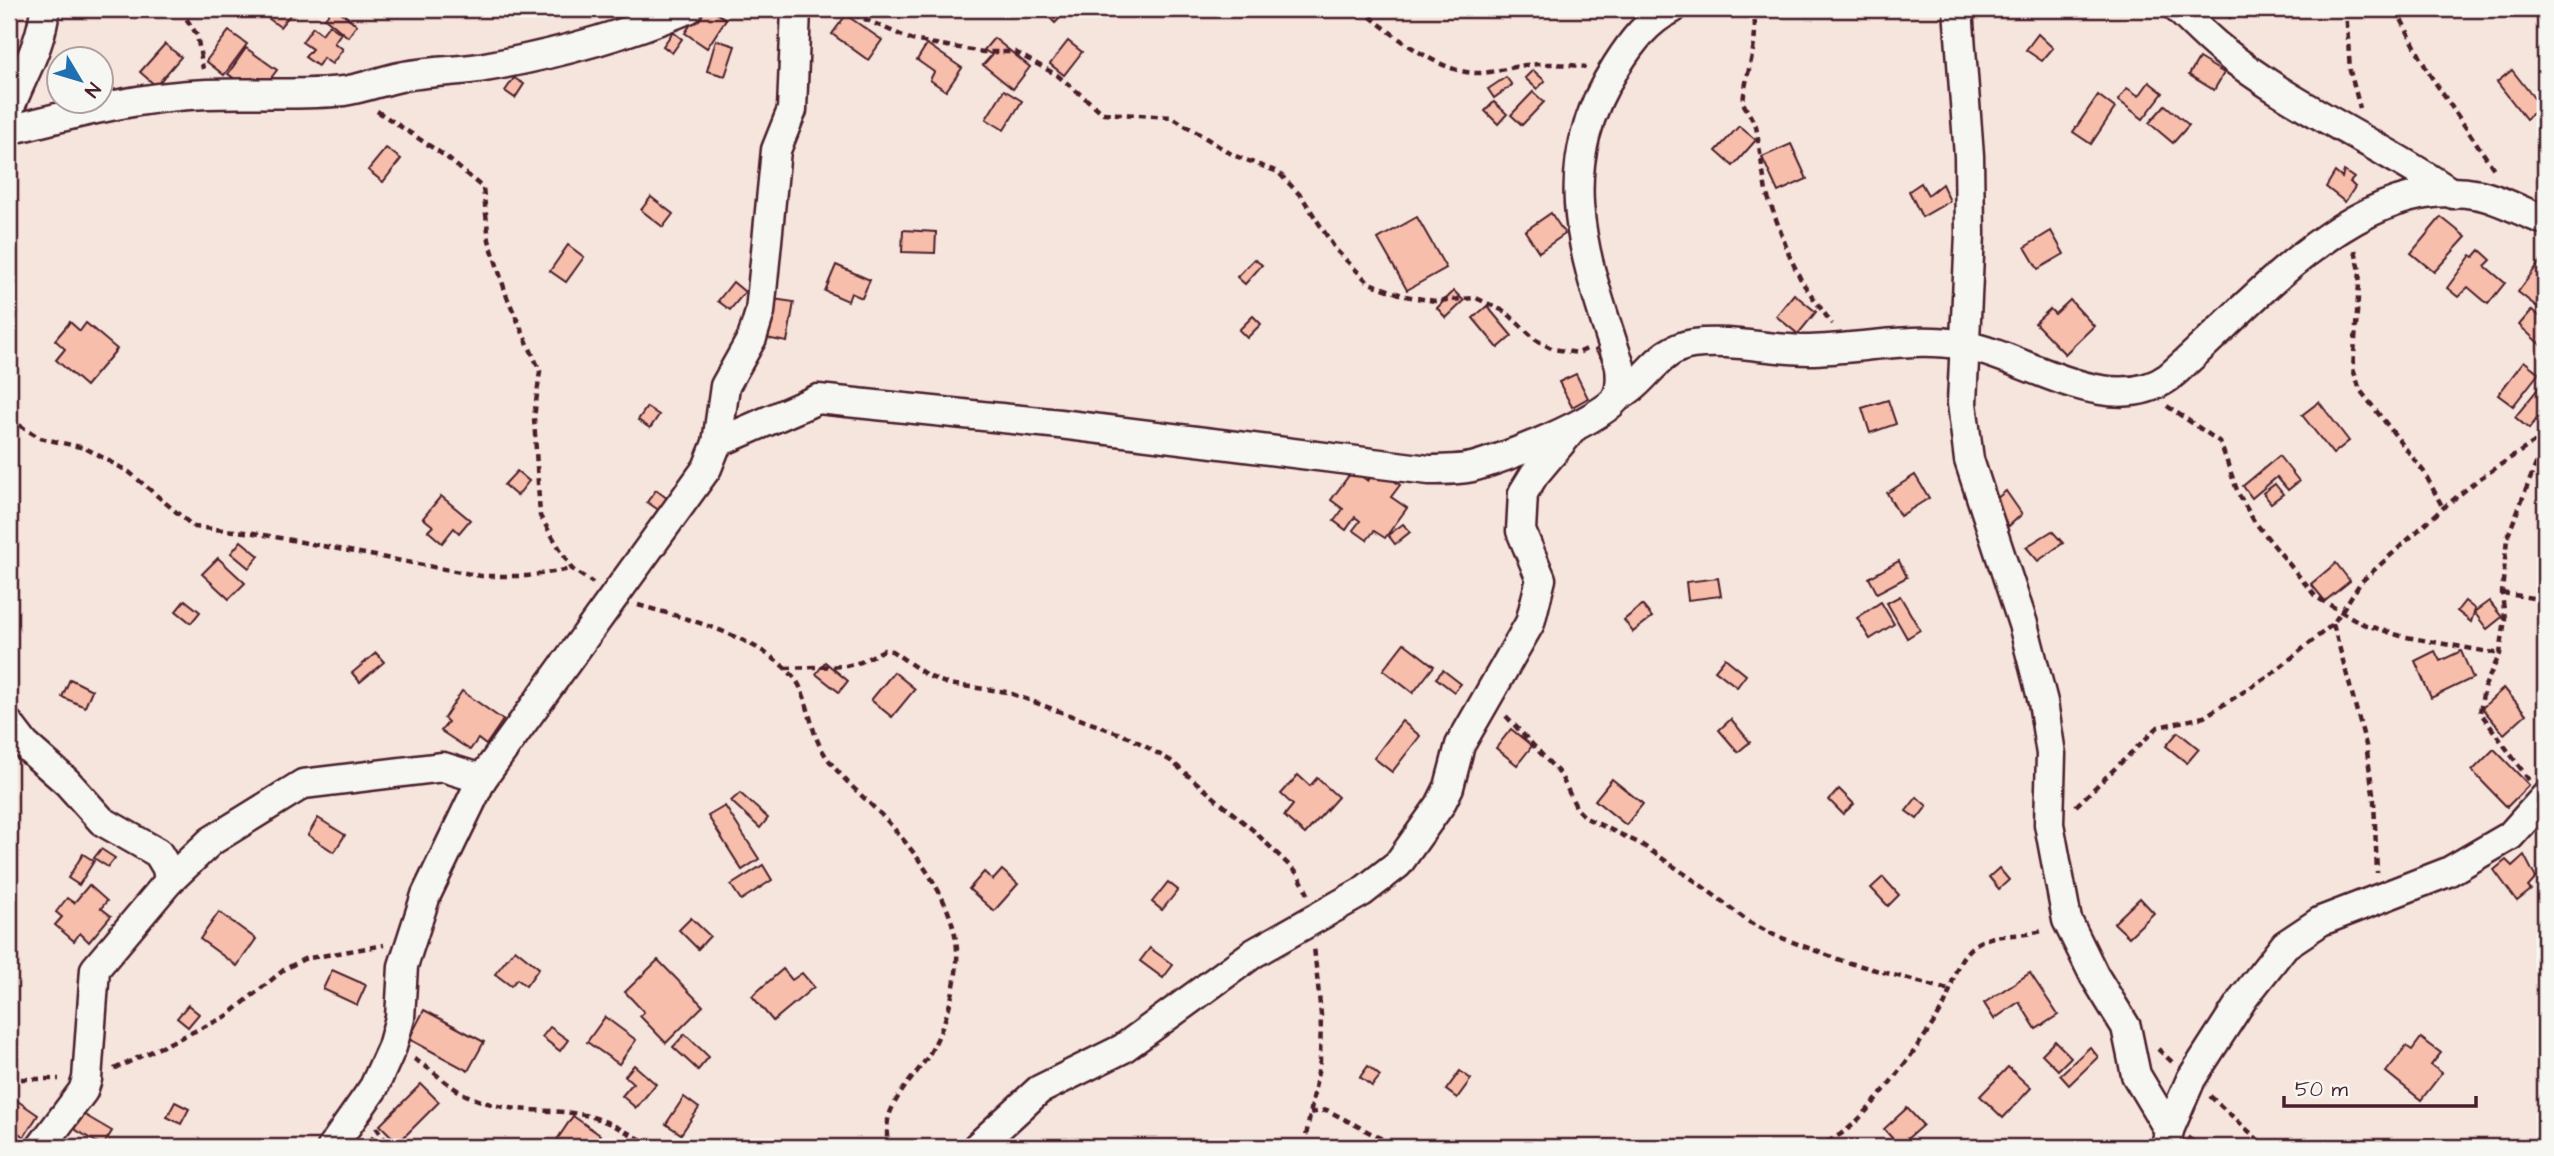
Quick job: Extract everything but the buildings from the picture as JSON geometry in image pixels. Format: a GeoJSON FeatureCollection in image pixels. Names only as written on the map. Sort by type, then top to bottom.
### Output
{"type":"FeatureCollection","features":[{"type":"Feature","properties":{"kind":"street"},"geometry":{"type":"LineString","coordinates":[[9,110],[36,52],[42,33],[44,9]]}},
{"type":"Feature","properties":{"kind":"street"},"geometry":{"type":"LineString","coordinates":[[9,130],[118,106],[206,94],[292,95],[345,91],[368,87],[400,76],[480,68],[584,44],[688,9]]}},
{"type":"Feature","properties":{"kind":"street"},"geometry":{"type":"LineString","coordinates":[[332,1147],[374,1087],[392,1047],[400,1018],[403,966],[426,895],[482,779],[706,468],[717,443],[725,386],[751,338],[760,312],[776,150],[792,110],[796,9]]}},
{"type":"Feature","properties":{"kind":"street"},"geometry":{"type":"LineString","coordinates":[[1617,397],[1621,382],[1620,366],[1582,237],[1578,189],[1579,156],[1589,120],[1612,72],[1641,32],[1672,9]]}},
{"type":"Feature","properties":{"kind":"street"},"geometry":{"type":"LineString","coordinates":[[1958,9],[1969,156],[1970,234],[1962,403],[1969,460],[2023,624],[2043,702],[2051,754],[2049,824],[2067,920],[2094,975],[2126,1027],[2136,1075],[2168,1138]]}},
{"type":"Feature","properties":{"kind":"street"},"geometry":{"type":"LineString","coordinates":[[2178,9],[2221,49],[2285,93],[2372,142],[2453,194]]}},
{"type":"Feature","properties":{"kind":"street"},"geometry":{"type":"LineString","coordinates":[[717,443],[818,399],[1060,424],[1429,470],[1459,469],[1486,463],[1574,427],[1606,409],[1617,397],[1629,392],[1667,353],[1693,344],[1840,349],[1917,342],[1964,345],[2088,386],[2141,391],[2154,388],[2169,377],[2278,278],[2348,222],[2398,198],[2433,192],[2481,195],[2545,220]]}},
{"type":"Feature","properties":{"kind":"street"},"geometry":{"type":"LineString","coordinates":[[977,1147],[1039,1090],[1122,1049],[1254,953],[1381,880],[1398,864],[1440,805],[1449,787],[1460,745],[1530,623],[1541,579],[1521,531],[1524,493],[1534,475],[1574,427]]}},
{"type":"Feature","properties":{"kind":"street"},"geometry":{"type":"LineString","coordinates":[[9,724],[25,745],[67,782],[103,821],[158,853],[167,868],[169,881]]}},
{"type":"Feature","properties":{"kind":"street"},"geometry":{"type":"LineString","coordinates":[[41,1147],[83,1091],[87,1079],[95,969],[169,881],[211,841],[303,784],[443,767],[482,779]]}},
{"type":"Feature","properties":{"kind":"street"},"geometry":{"type":"LineString","coordinates":[[2168,1138],[2191,1079],[2245,997],[2285,946],[2321,921],[2448,872],[2510,835],[2545,798]]}},
{"type":"Feature","properties":{"kind":"path"},"geometry":{"type":"LineString","coordinates":[[180,9],[197,34],[206,94]]}},
{"type":"Feature","properties":{"kind":"path"},"geometry":{"type":"LineString","coordinates":[[842,9],[912,40],[983,52],[1015,52],[1057,75],[1103,113],[1172,117],[1233,155],[1268,166],[1295,189],[1325,236],[1348,263],[1369,283],[1383,290],[1435,301],[1476,298],[1490,302],[1536,340],[1566,352],[1578,353],[1610,334]]}},
{"type":"Feature","properties":{"kind":"path"},"geometry":{"type":"LineString","coordinates":[[1361,9],[1398,39],[1448,66],[1476,74],[1526,65],[1565,64],[1612,72]]}},
{"type":"Feature","properties":{"kind":"path"},"geometry":{"type":"LineString","coordinates":[[1753,9],[1756,25],[1755,53],[1743,103],[1756,126],[1766,192],[1790,257],[1802,282],[1832,321],[1840,349]]}},
{"type":"Feature","properties":{"kind":"path"},"geometry":{"type":"LineString","coordinates":[[2346,9],[2350,71],[2372,142]]}},
{"type":"Feature","properties":{"kind":"path"},"geometry":{"type":"LineString","coordinates":[[2396,9],[2428,72],[2495,170],[2517,211]]}},
{"type":"Feature","properties":{"kind":"path"},"geometry":{"type":"LineString","coordinates":[[2541,9],[2545,13]]}},
{"type":"Feature","properties":{"kind":"path"},"geometry":{"type":"LineString","coordinates":[[345,91],[445,156],[484,188],[489,240],[507,297],[540,371],[534,418],[540,516],[572,569],[614,597],[735,639],[783,668],[800,688],[811,730],[835,770],[896,831],[943,899],[952,919],[958,944],[954,988],[942,1027],[928,1056],[894,1105],[889,1117],[886,1147]]}},
{"type":"Feature","properties":{"kind":"path"},"geometry":{"type":"LineString","coordinates":[[2348,222],[2360,270],[2353,369],[2360,390],[2424,472],[2443,508]]}},
{"type":"Feature","properties":{"kind":"path"},"geometry":{"type":"LineString","coordinates":[[2141,391],[2200,426],[2220,442],[2238,493],[2268,541],[2316,597],[2363,624],[2401,636],[2500,654]]}},
{"type":"Feature","properties":{"kind":"path"},"geometry":{"type":"LineString","coordinates":[[9,419],[40,438],[85,447],[129,472],[194,527],[254,533],[481,576],[527,576],[572,569]]}},
{"type":"Feature","properties":{"kind":"path"},"geometry":{"type":"LineString","coordinates":[[2049,824],[2084,801],[2158,727],[2204,717],[2235,700],[2333,624],[2370,573],[2479,478],[2545,435]]}},
{"type":"Feature","properties":{"kind":"path"},"geometry":{"type":"LineString","coordinates":[[2545,441],[2507,538],[2502,593],[2505,619],[2500,654],[2484,688],[2480,712],[2494,735],[2545,798]]}},
{"type":"Feature","properties":{"kind":"path"},"geometry":{"type":"LineString","coordinates":[[2502,593],[2545,600]]}},
{"type":"Feature","properties":{"kind":"path"},"geometry":{"type":"LineString","coordinates":[[2333,624],[2366,745],[2374,800],[2380,900]]}},
{"type":"Feature","properties":{"kind":"path"},"geometry":{"type":"LineString","coordinates":[[783,668],[846,666],[884,650],[892,651],[928,676],[948,684],[1007,692],[1153,748],[1254,831],[1298,874],[1308,893],[1315,919],[1313,957],[1321,1026],[1320,1061],[1304,1147]]}},
{"type":"Feature","properties":{"kind":"path"},"geometry":{"type":"LineString","coordinates":[[1487,699],[1560,774],[1577,809],[1586,818],[1641,844],[1749,922],[1774,935],[1843,961],[1952,991]]}},
{"type":"Feature","properties":{"kind":"path"},"geometry":{"type":"LineString","coordinates":[[1816,1147],[1836,1138],[1858,1119],[1941,1012],[1952,991],[1957,965],[1981,942],[1996,936],[2032,934],[2067,920]]}},
{"type":"Feature","properties":{"kind":"path"},"geometry":{"type":"LineString","coordinates":[[9,1079],[87,1079],[181,1040],[227,1016],[285,969],[304,959],[356,952],[412,937]]}},
{"type":"Feature","properties":{"kind":"path"},"geometry":{"type":"LineString","coordinates":[[392,1047],[470,1097],[513,1111],[582,1114],[603,1120],[621,1132],[658,1147]]}},
{"type":"Feature","properties":{"kind":"path"},"geometry":{"type":"LineString","coordinates":[[1309,1113],[1327,1110],[1397,1147]]}}]}
